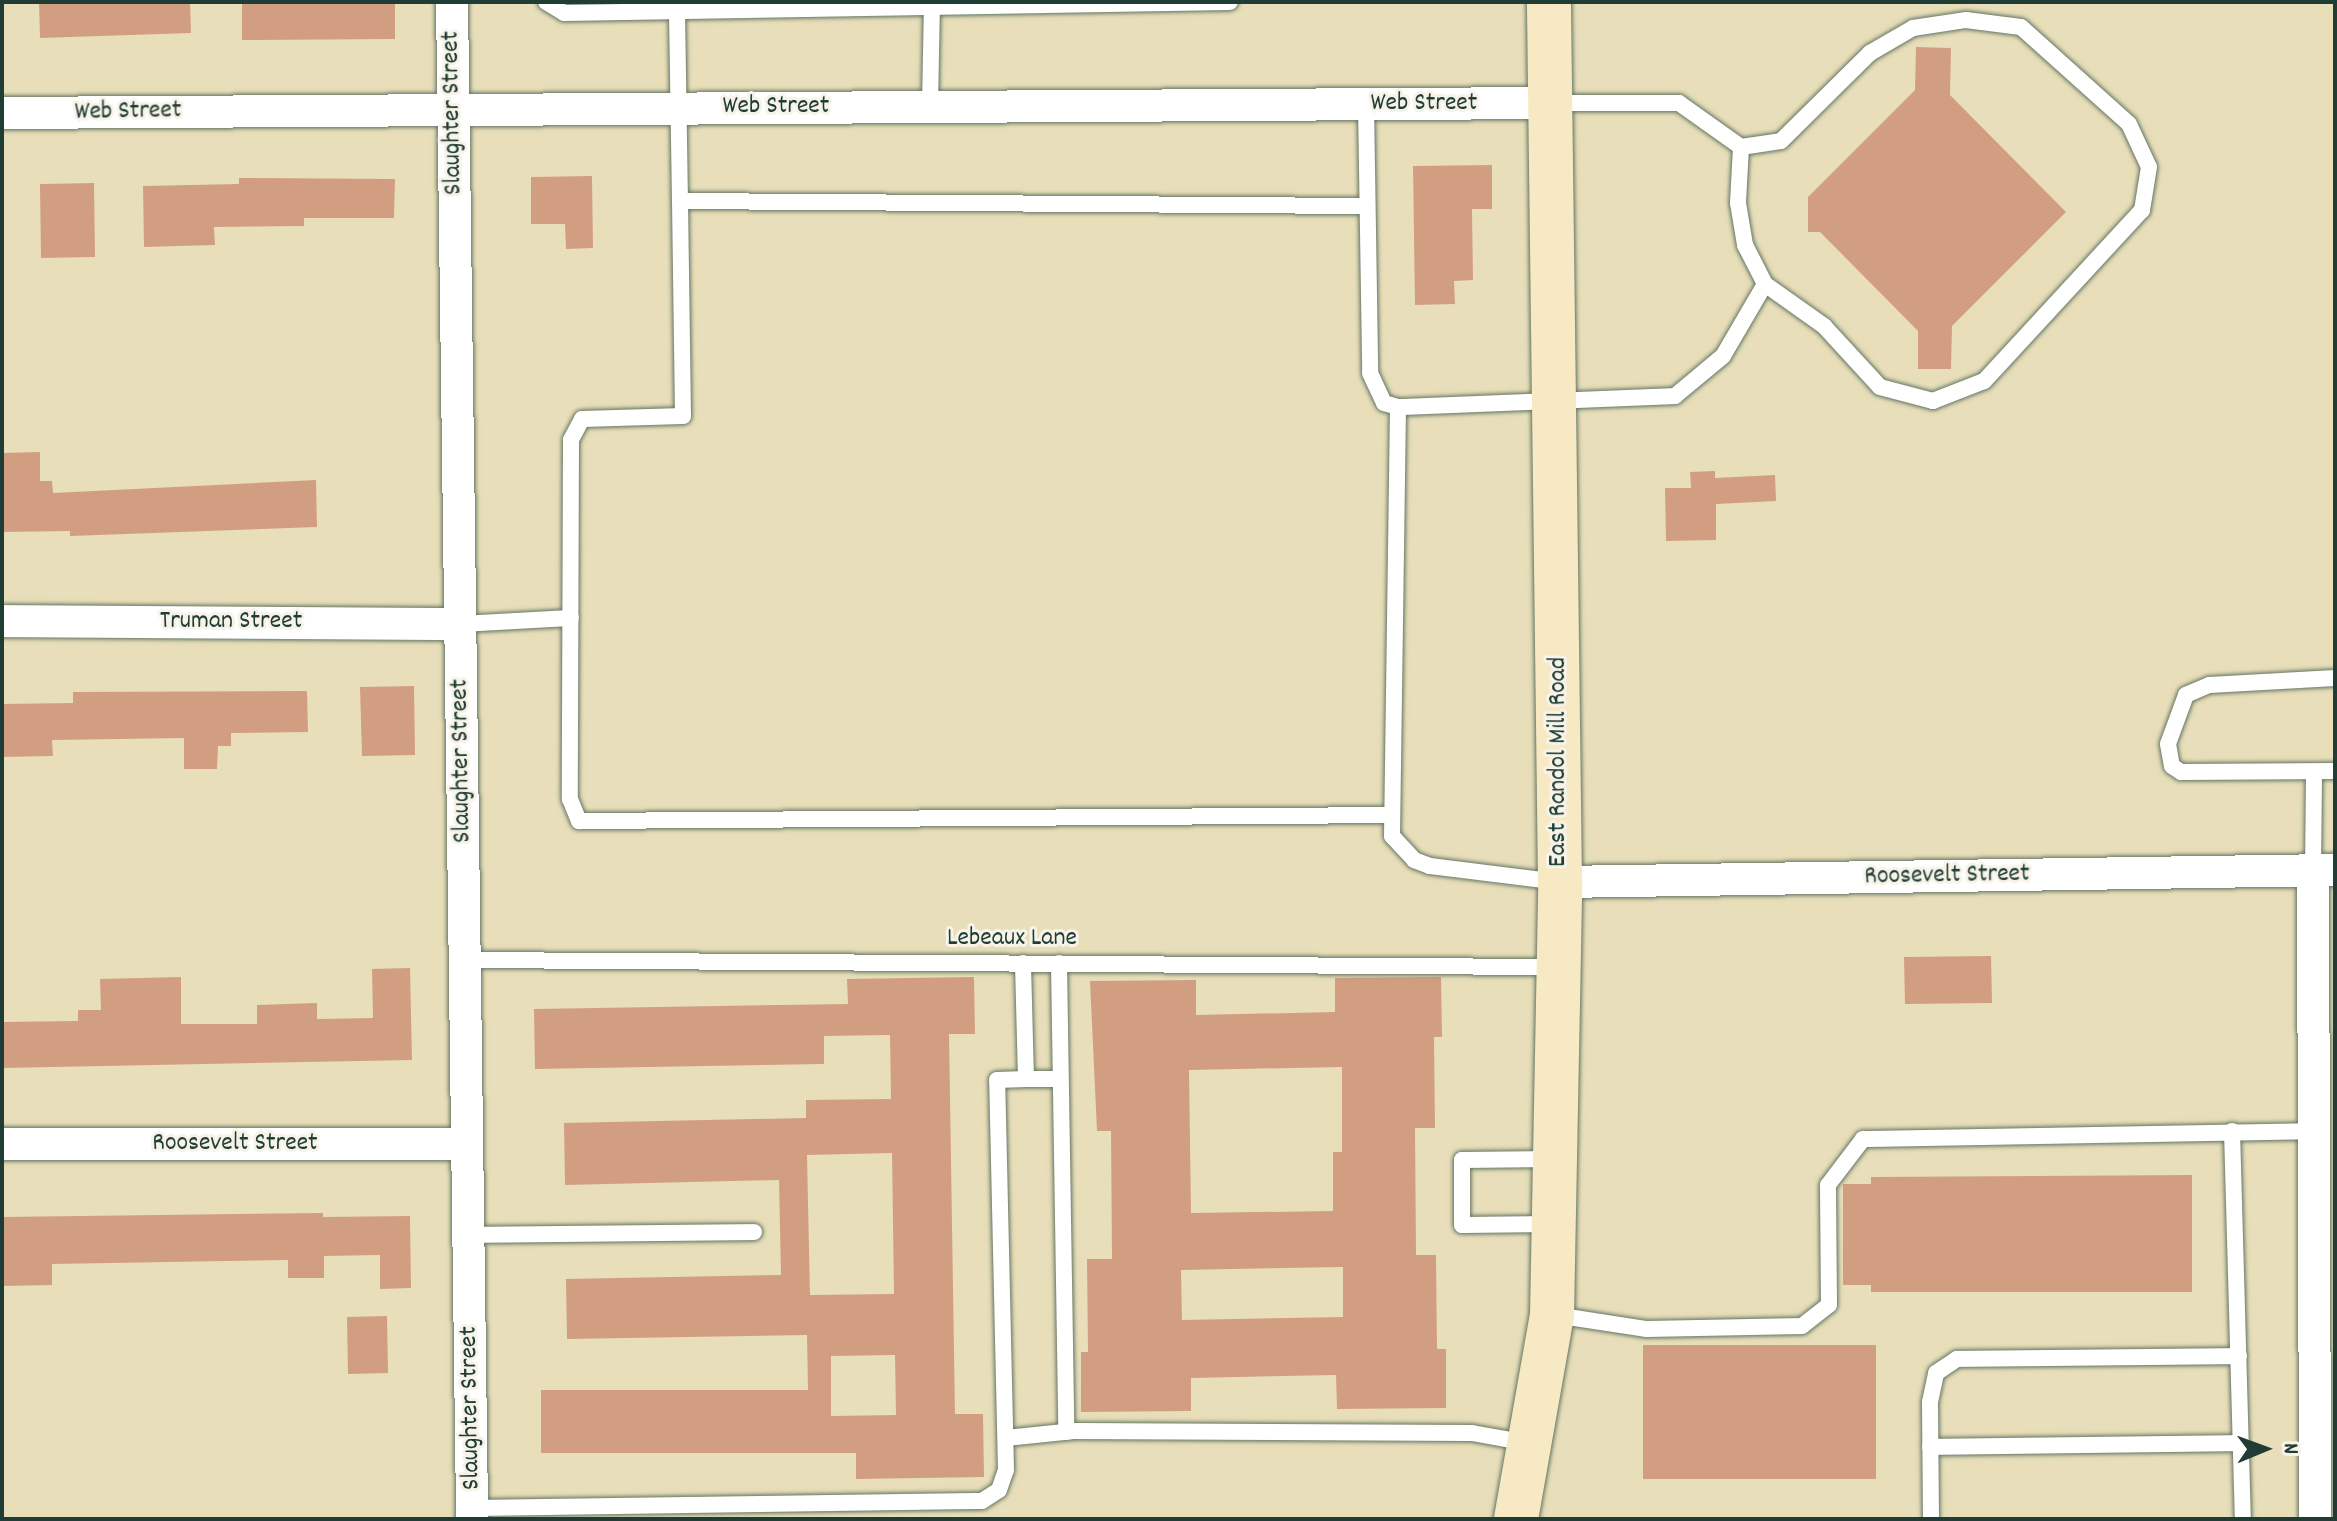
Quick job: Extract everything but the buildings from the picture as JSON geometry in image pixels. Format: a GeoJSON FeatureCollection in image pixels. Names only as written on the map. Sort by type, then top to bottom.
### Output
{"type":"FeatureCollection","features":[{"type":"Feature","properties":{"kind":"main road","name":"East Randol Mill Road"},"geometry":{"type":"LineString","coordinates":[[1516,1519],[1552,1315],[1560,882],[1549,2]]}},
{"type":"Feature","properties":{"kind":"street","name":"Slaughter Street"},"geometry":{"type":"LineString","coordinates":[[452,2],[472,1514]]}},
{"type":"Feature","properties":{"kind":"street","name":"Web Street"},"geometry":{"type":"LineString","coordinates":[[2,113],[1551,103]]}},
{"type":"Feature","properties":{"kind":"street","name":"Truman Street"},"geometry":{"type":"LineString","coordinates":[[2,621],[460,624]]}},
{"type":"Feature","properties":{"kind":"street","name":"Roosevelt Street"},"geometry":{"type":"LineString","coordinates":[[1560,882],[2324,870]]}},
{"type":"Feature","properties":{"kind":"street"},"geometry":{"type":"LineString","coordinates":[[2315,1519],[2325,1486],[2325,1389],[2314,1131],[2324,870]]}},
{"type":"Feature","properties":{"kind":"street","name":"Roosevelt Street"},"geometry":{"type":"LineString","coordinates":[[2,1144],[467,1144]]}},
{"type":"Feature","properties":{"kind":"lane"},"geometry":{"type":"LineString","coordinates":[[546,2],[564,13],[1230,2]]}},
{"type":"Feature","properties":{"kind":"lane"},"geometry":{"type":"LineString","coordinates":[[930,106],[932,6]]}},
{"type":"Feature","properties":{"kind":"lane"},"geometry":{"type":"LineString","coordinates":[[677,12],[681,108],[683,416],[596,416],[573,427],[570,799],[579,821],[1390,815]]}},
{"type":"Feature","properties":{"kind":"lane"},"geometry":{"type":"LineString","coordinates":[[1551,103],[1679,103],[1741,147],[1781,141],[1870,53],[1913,28],[1966,20],[2021,27],[2129,124],[2149,167],[2142,210],[2100,256],[1984,381],[1933,401],[1880,387],[1824,326],[1765,284],[1745,245],[1738,203],[1741,147]]}},
{"type":"Feature","properties":{"kind":"lane"},"geometry":{"type":"LineString","coordinates":[[1366,104],[1370,373],[1384,403],[1398,407],[1675,396],[1723,356],[1765,284]]}},
{"type":"Feature","properties":{"kind":"lane"},"geometry":{"type":"LineString","coordinates":[[680,201],[1367,206]]}},
{"type":"Feature","properties":{"kind":"lane"},"geometry":{"type":"LineString","coordinates":[[1398,407],[1392,836],[1399,848],[1430,866],[1560,882]]}},
{"type":"Feature","properties":{"kind":"lane"},"geometry":{"type":"LineString","coordinates":[[460,624],[571,618]]}},
{"type":"Feature","properties":{"kind":"lane"},"geometry":{"type":"LineString","coordinates":[[2335,678],[2209,685],[2186,695],[2168,744],[2172,766],[2181,772],[2314,774],[2335,771]]}},
{"type":"Feature","properties":{"kind":"lane"},"geometry":{"type":"LineString","coordinates":[[2314,774],[2324,870]]}},
{"type":"Feature","properties":{"kind":"lane","name":"Lebeaux Lane"},"geometry":{"type":"LineString","coordinates":[[465,960],[1559,967]]}},
{"type":"Feature","properties":{"kind":"lane"},"geometry":{"type":"LineString","coordinates":[[1023,963],[1026,1079]]}},
{"type":"Feature","properties":{"kind":"lane"},"geometry":{"type":"LineString","coordinates":[[1059,963],[1066,1432]]}},
{"type":"Feature","properties":{"kind":"lane"},"geometry":{"type":"LineString","coordinates":[[472,1514],[982,1501],[999,1490],[1006,1470],[1006,1438],[997,1080],[1060,1079]]}},
{"type":"Feature","properties":{"kind":"lane"},"geometry":{"type":"LineString","coordinates":[[2232,1131],[2243,1519]]}},
{"type":"Feature","properties":{"kind":"lane"},"geometry":{"type":"LineString","coordinates":[[1552,1315],[1647,1329],[1802,1326],[1829,1305],[1828,1185],[1863,1139],[2314,1131]]}},
{"type":"Feature","properties":{"kind":"lane"},"geometry":{"type":"LineString","coordinates":[[1553,1224],[1462,1225],[1462,1160],[1555,1159]]}},
{"type":"Feature","properties":{"kind":"lane"},"geometry":{"type":"LineString","coordinates":[[468,1235],[754,1232]]}},
{"type":"Feature","properties":{"kind":"lane"},"geometry":{"type":"LineString","coordinates":[[1931,1519],[1930,1447],[1936,1373],[1957,1359],[2239,1356]]}},
{"type":"Feature","properties":{"kind":"lane"},"geometry":{"type":"LineString","coordinates":[[1006,1438],[1066,1432],[1472,1433],[1529,1443]]}},
{"type":"Feature","properties":{"kind":"lane"},"geometry":{"type":"LineString","coordinates":[[1930,1447],[2241,1443]]}},
{"type":"Feature","properties":{"kind":"lane"},"geometry":{"type":"LineString","coordinates":[[2296,1519],[2315,1519]]}}]}
